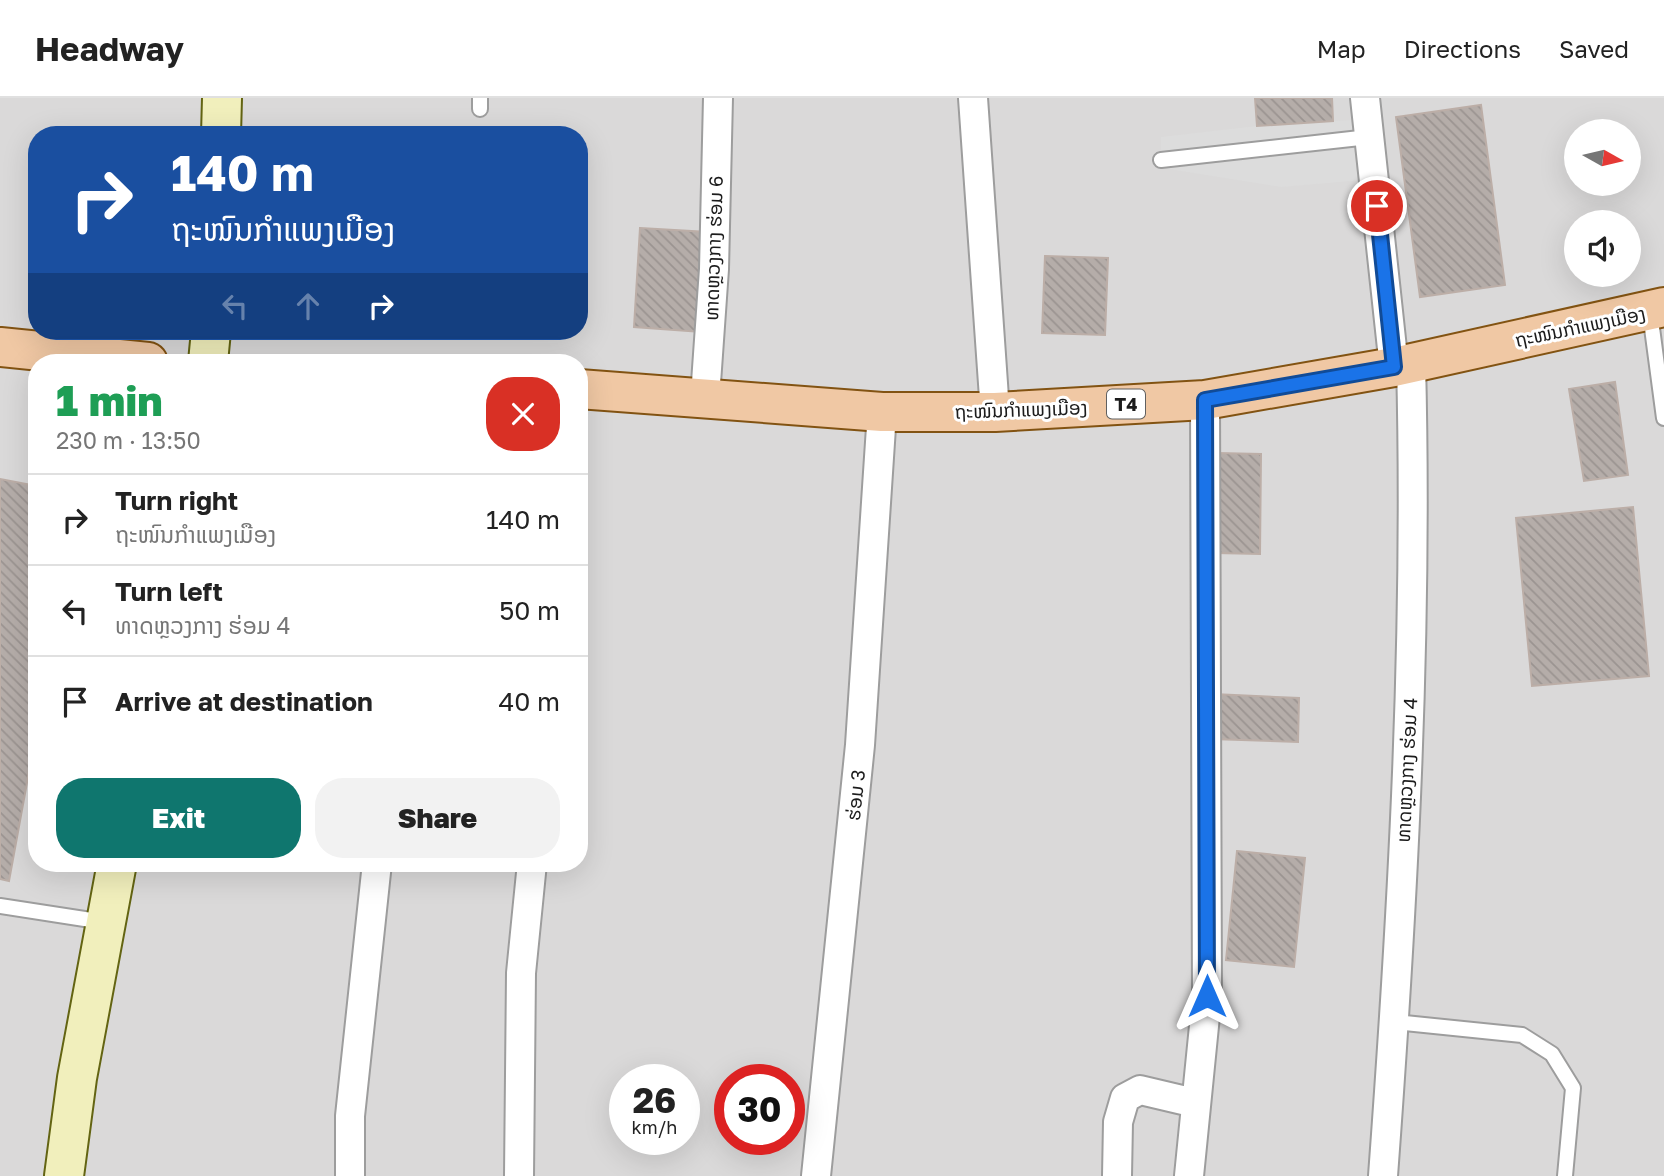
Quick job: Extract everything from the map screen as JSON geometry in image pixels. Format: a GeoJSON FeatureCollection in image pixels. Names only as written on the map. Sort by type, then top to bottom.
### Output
{"type":"FeatureCollection","features":[{"type":"Feature","properties":{"kind":"main road"},"geometry":{"type":"LineString","coordinates":[[221,126],[222,98]]}},
{"type":"Feature","properties":{"kind":"main road","name":"ຖະໜົນກຳແພງເມືອງ"},"geometry":{"type":"LineString","coordinates":[[588,390],[882,412],[995,412],[1205,400],[1403,365],[1657,309]]}},
{"type":"Feature","properties":{"kind":"main road"},"geometry":{"type":"LineString","coordinates":[[77,354],[98,340]]}},
{"type":"Feature","properties":{"kind":"main road"},"geometry":{"type":"LineString","coordinates":[[0,347],[66,354]]}},
{"type":"Feature","properties":{"kind":"main road"},"geometry":{"type":"LineString","coordinates":[[64,1176],[77,1078],[115,872]]}},
{"type":"Feature","properties":{"kind":"street","name":"ທາດຫຼວງກາງ ຮ່ອມ 6"},"geometry":{"type":"LineString","coordinates":[[705,397],[714,269],[718,98]]}},
{"type":"Feature","properties":{"kind":"street"},"geometry":{"type":"LineString","coordinates":[[973,98],[995,412]]}},
{"type":"Feature","properties":{"kind":"street","name":"ທາດຫຼວງກາງ ຮ່ອມ 4"},"geometry":{"type":"LineString","coordinates":[[1365,98],[1403,365],[1415,517],[1413,622],[1395,1022],[1383,1176]]}},
{"type":"Feature","properties":{"kind":"street"},"geometry":{"type":"LineString","coordinates":[[1189,1176],[1207,996],[1205,400]]}},
{"type":"Feature","properties":{"kind":"street","name":"ຮ່ອມ 3"},"geometry":{"type":"LineString","coordinates":[[816,1176],[860,745],[882,412]]}},
{"type":"Feature","properties":{"kind":"street"},"geometry":{"type":"LineString","coordinates":[[350,1176],[350,1116],[376,872]]}},
{"type":"Feature","properties":{"kind":"street"},"geometry":{"type":"LineString","coordinates":[[519,1176],[522,973],[531,872]]}},
{"type":"Feature","properties":{"kind":"street"},"geometry":{"type":"LineString","coordinates":[[1116,1176],[1118,1122],[1125,1098],[1140,1090],[1195,1103]]}},
{"type":"Feature","properties":{"kind":"lane"},"geometry":{"type":"LineString","coordinates":[[1161,160],[1369,137]]}},
{"type":"Feature","properties":{"kind":"lane"},"geometry":{"type":"LineString","coordinates":[[1657,309],[1664,418]]}},
{"type":"Feature","properties":{"kind":"lane"},"geometry":{"type":"LineString","coordinates":[[0,906],[106,922]]}},
{"type":"Feature","properties":{"kind":"lane"},"geometry":{"type":"LineString","coordinates":[[1395,1022],[1522,1035],[1552,1054],[1573,1088],[1565,1176]]}},
{"type":"Feature","properties":{"kind":"shaded area"},"geometry":{"type":"Polygon","coordinates":[[[0,98],[1664,98],[1664,1176],[0,1176],[0,98]]]}},
{"type":"Feature","properties":{"kind":"shaded area"},"geometry":{"type":"Polygon","coordinates":[[[1367,119],[1374,179],[1281,187],[1169,169],[1161,160],[1161,137],[1257,126],[1367,119]]]}},
{"type":"Feature","properties":{"kind":"building"},"geometry":{"type":"Polygon","coordinates":[[[1255,98],[1332,98],[1333,121],[1257,126],[1255,98]]]}},
{"type":"Feature","properties":{"kind":"building"},"geometry":{"type":"Polygon","coordinates":[[[1481,105],[1505,285],[1420,297],[1396,117],[1481,105]]]}},
{"type":"Feature","properties":{"kind":"building"},"geometry":{"type":"Polygon","coordinates":[[[640,228],[708,232],[701,332],[634,327],[640,228]]]}},
{"type":"Feature","properties":{"kind":"building"},"geometry":{"type":"Polygon","coordinates":[[[1045,256],[1108,258],[1105,335],[1042,333],[1045,256]]]}},
{"type":"Feature","properties":{"kind":"building"},"geometry":{"type":"Polygon","coordinates":[[[1615,382],[1628,475],[1584,481],[1569,389],[1615,382]]]}},
{"type":"Feature","properties":{"kind":"building"},"geometry":{"type":"Polygon","coordinates":[[[1217,453],[1261,454],[1260,554],[1216,553],[1217,453]]]}},
{"type":"Feature","properties":{"kind":"building"},"geometry":{"type":"Polygon","coordinates":[[[0,479],[28,484],[28,777],[9,881],[0,879],[0,479]]]}},
{"type":"Feature","properties":{"kind":"building"},"geometry":{"type":"Polygon","coordinates":[[[1633,507],[1649,676],[1532,686],[1516,518],[1633,507]]]}},
{"type":"Feature","properties":{"kind":"building"},"geometry":{"type":"Polygon","coordinates":[[[1213,694],[1299,698],[1298,742],[1212,739],[1213,694]]]}},
{"type":"Feature","properties":{"kind":"building"},"geometry":{"type":"Polygon","coordinates":[[[1237,851],[1305,858],[1294,967],[1226,960],[1237,851]]]}},
{"type":"Feature","properties":{"kind":"route"},"geometry":{"type":"LineString","coordinates":[[1207,996],[1205,400],[1394,367],[1377,206]]}}]}
